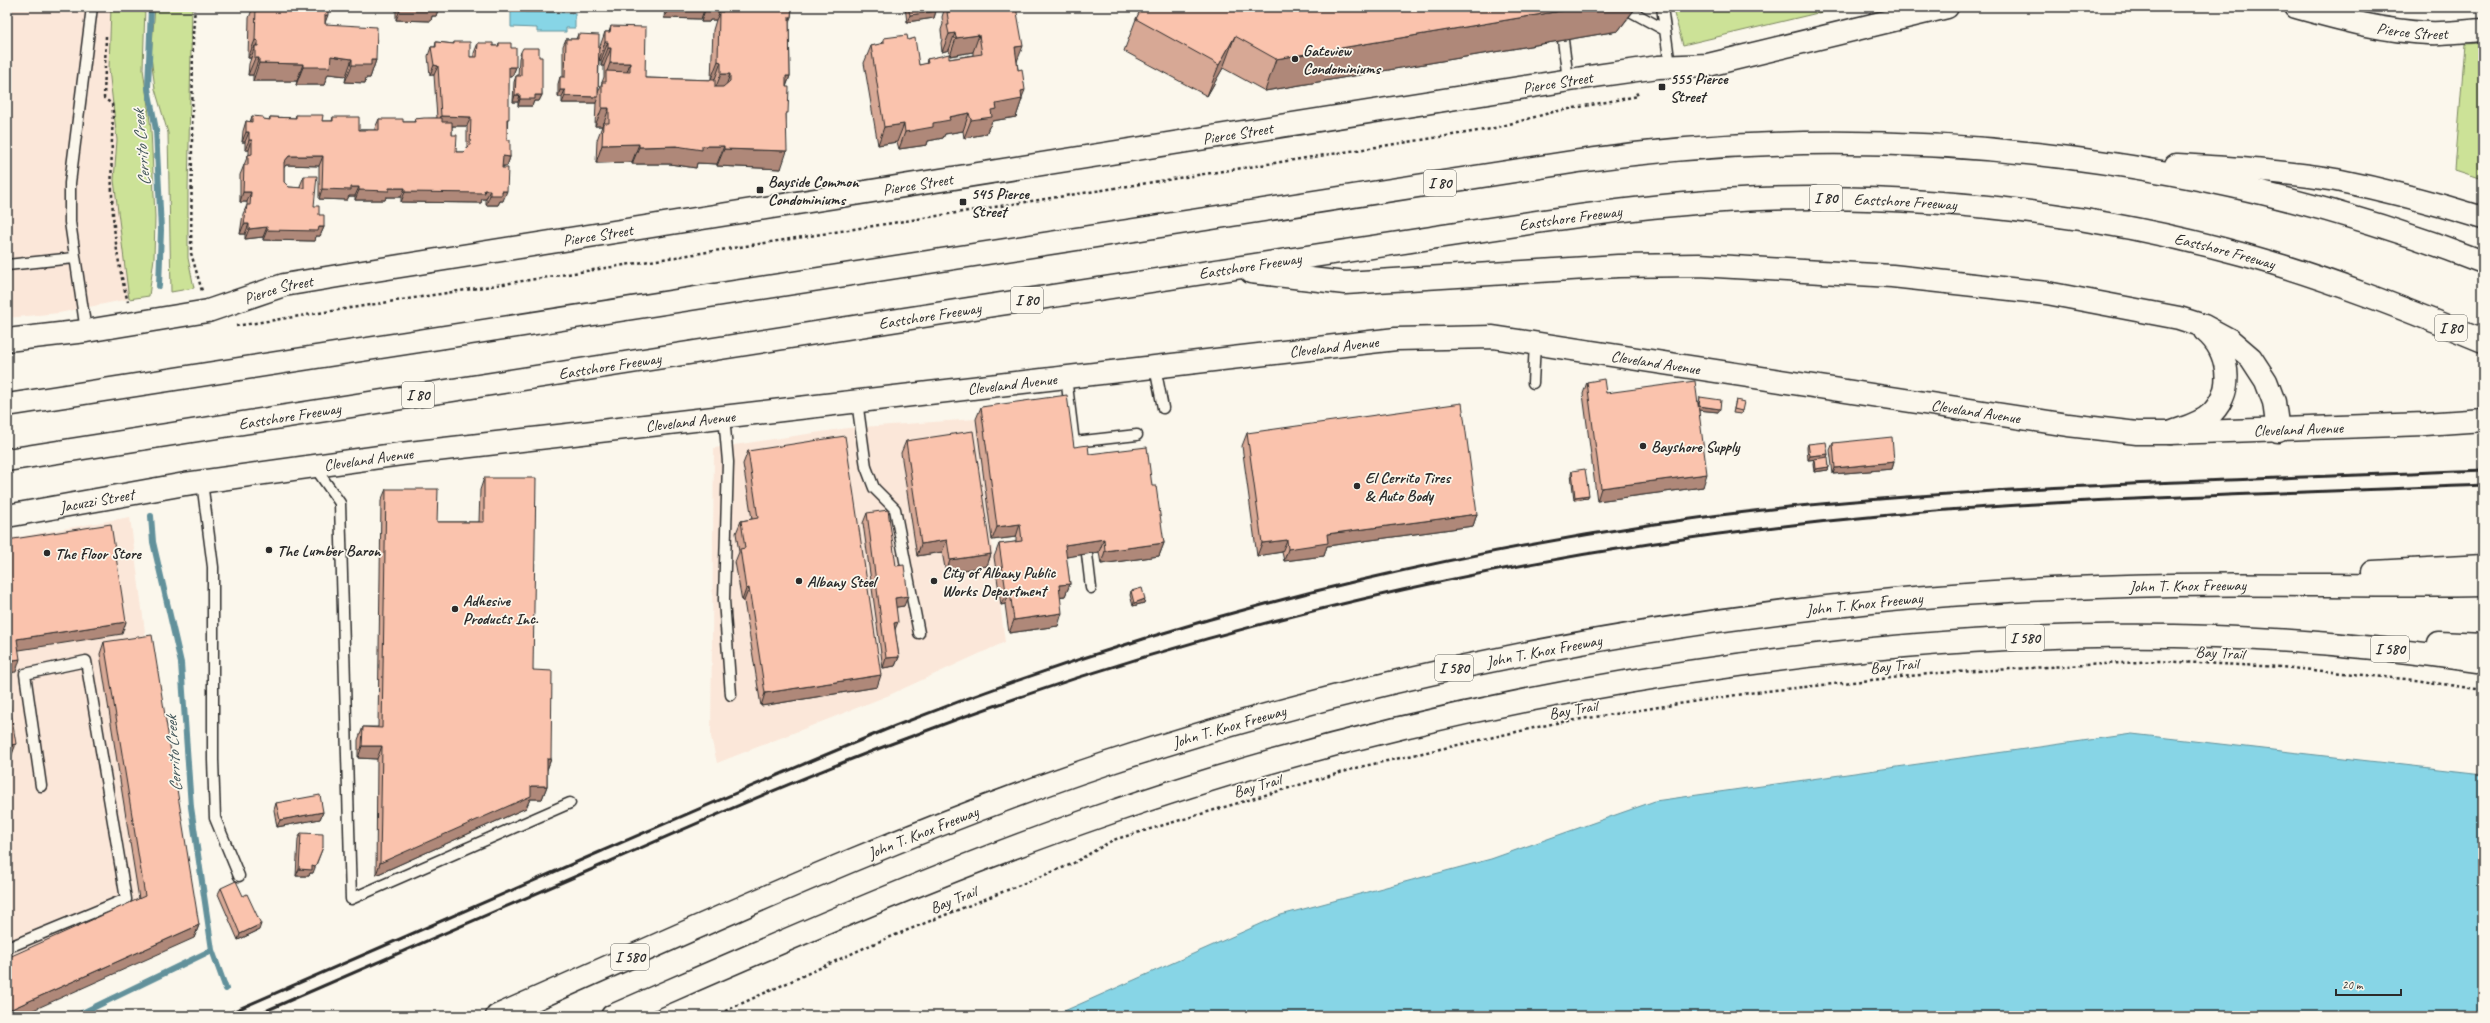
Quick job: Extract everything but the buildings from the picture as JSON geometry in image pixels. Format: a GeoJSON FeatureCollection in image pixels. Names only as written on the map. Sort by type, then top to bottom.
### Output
{"type":"FeatureCollection","features":[{"type":"Feature","properties":{"kind":"main road","name":"Pierce Street"},"geometry":{"type":"LineString","coordinates":[[7,340],[86,332],[208,311],[284,285],[343,275],[1630,70],[1708,64],[1948,7]]}},
{"type":"Feature","properties":{"kind":"main road","name":"Pierce Street"},"geometry":{"type":"LineString","coordinates":[[2296,7],[2360,25],[2395,30],[2429,33],[2483,30]]}},
{"type":"Feature","properties":{"kind":"main road","name":"I 80"},"geometry":{"type":"LineString","coordinates":[[17,403],[1626,155],[1721,146],[1816,144],[1919,146],[2012,153],[2109,165],[2248,191],[2342,215],[2439,246],[2483,262]]}},
{"type":"Feature","properties":{"kind":"main road"},"geometry":{"type":"LineString","coordinates":[[2012,153],[2296,174],[2374,188],[2483,218]]}},
{"type":"Feature","properties":{"kind":"main road","name":"Eastshore Freeway"},"geometry":{"type":"LineString","coordinates":[[7,460],[1224,268],[1634,208],[1755,199],[1869,200],[2012,210],[2166,237],[2287,268],[2419,314],[2483,341]]}},
{"type":"Feature","properties":{"kind":"main road"},"geometry":{"type":"LineString","coordinates":[[1224,268],[1345,283],[1624,265],[1744,266],[1863,274],[1994,286],[2054,294],[2179,318],[2218,333],[2242,349],[2251,358],[2271,392],[2278,431]]}},
{"type":"Feature","properties":{"kind":"main road"},"geometry":{"type":"LineString","coordinates":[[2170,433],[2194,424],[2212,413],[2226,383],[2225,359],[2213,338],[2204,330],[2179,318]]}},
{"type":"Feature","properties":{"kind":"main road","name":"Cleveland Avenue"},"geometry":{"type":"LineString","coordinates":[[194,483],[314,466],[724,416],[1396,339],[1493,337],[1535,342],[1592,353],[2068,425],[2131,432],[2170,433],[2278,431],[2483,420]]}},
{"type":"Feature","properties":{"kind":"main road"},"geometry":{"type":"LineString","coordinates":[[7,393],[17,403]]}},
{"type":"Feature","properties":{"kind":"main road","name":"Jacuzzi Street"},"geometry":{"type":"LineString","coordinates":[[7,516],[194,483]]}},
{"type":"Feature","properties":{"kind":"main road"},"geometry":{"type":"LineString","coordinates":[[2177,585],[2483,566]]}},
{"type":"Feature","properties":{"kind":"main road","name":"John T. Knox Freeway"},"geometry":{"type":"LineString","coordinates":[[497,1016],[792,886],[975,811],[1148,750],[1319,701],[1499,658],[1722,620],[1857,603],[1950,595],[2177,585],[2483,585]]}},
{"type":"Feature","properties":{"kind":"main road","name":"I 580"},"geometry":{"type":"LineString","coordinates":[[612,1016],[892,895],[1105,814],[1289,758],[1454,716],[1530,700],[1663,676],[1798,657],[1982,640],[2117,634],[2209,635],[2298,640],[2390,649],[2483,662]]}},
{"type":"Feature","properties":{"kind":"main road"},"geometry":{"type":"LineString","coordinates":[[2298,640],[2483,645]]}},
{"type":"Feature","properties":{"kind":"lane"},"geometry":{"type":"LineString","coordinates":[[86,332],[74,258],[70,222],[70,183],[92,7]]}},
{"type":"Feature","properties":{"kind":"lane"},"geometry":{"type":"LineString","coordinates":[[1662,7],[1670,66]]}},
{"type":"Feature","properties":{"kind":"lane"},"geometry":{"type":"LineString","coordinates":[[1632,12],[1665,30]]}},
{"type":"Feature","properties":{"kind":"lane"},"geometry":{"type":"LineString","coordinates":[[1563,40],[1568,80]]}},
{"type":"Feature","properties":{"kind":"lane"},"geometry":{"type":"LineString","coordinates":[[7,265],[74,258]]}},
{"type":"Feature","properties":{"kind":"lane"},"geometry":{"type":"LineString","coordinates":[[1533,383],[1535,342]]}},
{"type":"Feature","properties":{"kind":"lane"},"geometry":{"type":"LineString","coordinates":[[1156,367],[1163,408]]}},
{"type":"Feature","properties":{"kind":"lane"},"geometry":{"type":"LineString","coordinates":[[1066,377],[1076,459]]}},
{"type":"Feature","properties":{"kind":"lane"},"geometry":{"type":"LineString","coordinates":[[857,401],[866,467],[874,488],[895,509],[919,633]]}},
{"type":"Feature","properties":{"kind":"lane"},"geometry":{"type":"LineString","coordinates":[[724,416],[728,462],[724,600],[731,695]]}},
{"type":"Feature","properties":{"kind":"lane"},"geometry":{"type":"LineString","coordinates":[[1074,442],[1137,435]]}},
{"type":"Feature","properties":{"kind":"lane"},"geometry":{"type":"LineString","coordinates":[[314,466],[340,502],[351,899],[570,803]]}},
{"type":"Feature","properties":{"kind":"lane"},"geometry":{"type":"LineString","coordinates":[[194,483],[214,567],[213,760],[215,818],[239,876]]}},
{"type":"Feature","properties":{"kind":"lane"},"geometry":{"type":"LineString","coordinates":[[1087,554],[1091,588]]}},
{"type":"Feature","properties":{"kind":"lane"},"geometry":{"type":"LineString","coordinates":[[7,948],[126,900],[86,661],[25,674],[41,786]]}},
{"type":"Feature","properties":{"kind":"path"},"geometry":{"type":"LineString","coordinates":[[195,7],[193,34],[191,253],[208,311]]}},
{"type":"Feature","properties":{"kind":"path"},"geometry":{"type":"LineString","coordinates":[[107,29],[104,98],[112,104],[113,113],[110,186],[120,276],[132,324]]}},
{"type":"Feature","properties":{"kind":"path"},"geometry":{"type":"LineString","coordinates":[[230,327],[1491,129],[1553,112],[1638,96],[1630,70]]}},
{"type":"Feature","properties":{"kind":"path"},"geometry":{"type":"LineString","coordinates":[[2483,104],[2483,122]]}},
{"type":"Feature","properties":{"kind":"path","name":"Bay Trail"},"geometry":{"type":"LineString","coordinates":[[714,1016],[873,944],[1072,864],[1113,840],[1360,768],[1556,724],[1756,692],[1939,673],[2158,661],[2281,667],[2416,680],[2483,690]]}},
{"type":"Feature","properties":{"kind":"shaded area"},"geometry":{"type":"Polygon","coordinates":[[[7,7],[111,7],[109,69],[117,140],[114,180],[129,299],[59,313],[7,318],[7,7]]]}},
{"type":"Feature","properties":{"kind":"shaded area"},"geometry":{"type":"Polygon","coordinates":[[[976,419],[1005,642],[887,696],[717,763],[711,737],[714,448],[848,428],[976,419]]]}},
{"type":"Feature","properties":{"kind":"shaded area"},"geometry":{"type":"Polygon","coordinates":[[[130,517],[147,647],[194,938],[7,1016],[7,539],[130,517]]]}},
{"type":"Feature","properties":{"kind":"green space"},"geometry":{"type":"Polygon","coordinates":[[[111,7],[145,7],[143,69],[151,129],[155,217],[154,258],[149,296],[129,299],[114,180],[117,140],[109,69],[111,7]]]}},
{"type":"Feature","properties":{"kind":"green space"},"geometry":{"type":"Polygon","coordinates":[[[155,7],[192,7],[188,258],[194,288],[171,292],[168,133],[155,89],[151,56],[155,7]]]}},
{"type":"Feature","properties":{"kind":"green space"},"geometry":{"type":"Polygon","coordinates":[[[1672,7],[1843,7],[1683,45],[1672,7]]]}},
{"type":"Feature","properties":{"kind":"green space"},"geometry":{"type":"Polygon","coordinates":[[[2483,43],[2483,179],[2455,170],[2465,44],[2483,43]]]}},
{"type":"Feature","properties":{"kind":"water"},"geometry":{"type":"Polygon","coordinates":[[[511,7],[524,7],[525,12],[575,13],[575,28],[566,28],[566,32],[537,32],[537,28],[511,27],[511,7]]]}},
{"type":"Feature","properties":{"kind":"water"},"geometry":{"type":"Polygon","coordinates":[[[2132,734],[2483,774],[2483,1016],[1053,1016],[1281,915],[1491,859],[1655,801],[2132,734]]]}},
{"type":"Feature","properties":{"kind":"waterway","name":"Cerrito Creek"},"geometry":{"type":"LineString","coordinates":[[151,7],[148,88],[156,130],[161,230],[159,286]]}},
{"type":"Feature","properties":{"kind":"waterway","name":"Cerrito Creek"},"geometry":{"type":"LineString","coordinates":[[151,516],[153,542],[181,663],[191,807],[212,950],[226,989]]}},
{"type":"Feature","properties":{"kind":"waterway"},"geometry":{"type":"LineString","coordinates":[[76,1016],[212,950]]}},
{"type":"Feature","properties":{"kind":"railway"},"geometry":{"type":"LineString","coordinates":[[223,1016],[822,756],[951,704],[1123,645],[1298,595],[1466,557],[1576,536],[1687,519],[1799,506],[1970,492],[2483,470]]}},
{"type":"Feature","properties":{"kind":"railway"},"geometry":{"type":"LineString","coordinates":[[254,1016],[750,801],[867,753],[963,717],[1075,678],[1247,628],[1363,599],[1491,571],[1620,548],[1749,530],[1879,516],[2030,504],[2105,500],[2483,485]]}},
{"type":"Feature","properties":{"kind":"place","name":"Gateview Condominiums"},"geometry":{"type":"Point","coordinates":[1295,59]}},
{"type":"Feature","properties":{"kind":"place","name":"555 Pierce Street"},"geometry":{"type":"Point","coordinates":[1662,87]}},
{"type":"Feature","properties":{"kind":"place","name":"Bayside Common Condominiums"},"geometry":{"type":"Point","coordinates":[760,190]}},
{"type":"Feature","properties":{"kind":"place","name":"545 Pierce Street"},"geometry":{"type":"Point","coordinates":[963,202]}},
{"type":"Feature","properties":{"kind":"place","name":"Bayshore Supply"},"geometry":{"type":"Point","coordinates":[1643,446]}},
{"type":"Feature","properties":{"kind":"place","name":"El Cerrito Tires & Auto Body"},"geometry":{"type":"Point","coordinates":[1357,486]}},
{"type":"Feature","properties":{"kind":"place","name":"The Lumber Baron"},"geometry":{"type":"Point","coordinates":[269,550]}},
{"type":"Feature","properties":{"kind":"place","name":"The Floor Store"},"geometry":{"type":"Point","coordinates":[47,553]}},
{"type":"Feature","properties":{"kind":"place","name":"Albany Steel"},"geometry":{"type":"Point","coordinates":[799,581]}},
{"type":"Feature","properties":{"kind":"place","name":"City of Albany Public Works Department"},"geometry":{"type":"Point","coordinates":[934,581]}},
{"type":"Feature","properties":{"kind":"place","name":"Adhesive Products Inc."},"geometry":{"type":"Point","coordinates":[455,609]}}]}
